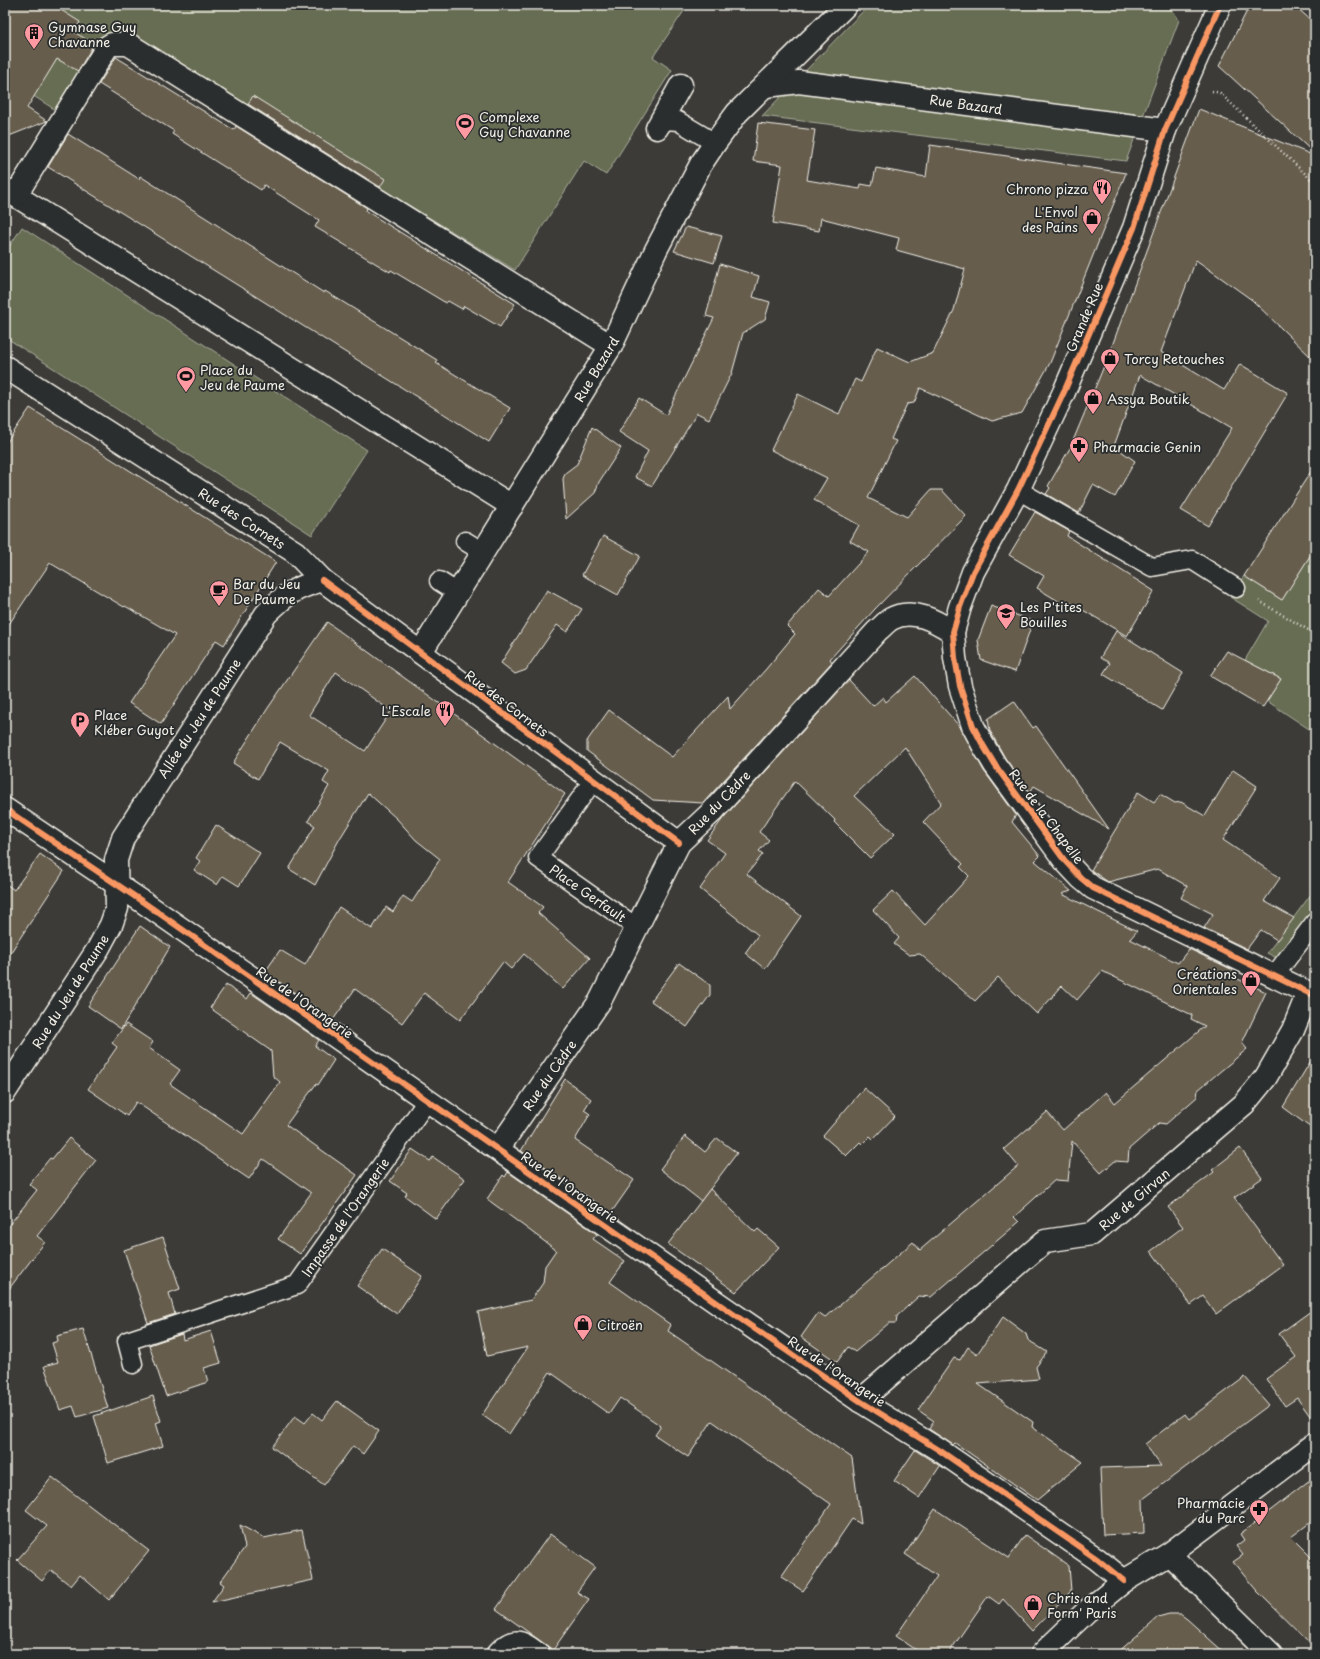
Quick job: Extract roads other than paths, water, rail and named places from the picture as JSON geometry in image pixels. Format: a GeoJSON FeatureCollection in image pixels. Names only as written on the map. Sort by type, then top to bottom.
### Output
{"type":"FeatureCollection","features":[{"type":"Feature","properties":{"kind":"street","name":"Rue Bazard"},"geometry":{"type":"LineString","coordinates":[[421,652],[611,346],[656,250],[701,164],[738,112],[766,86],[846,5]]}},
{"type":"Feature","properties":{"kind":"street","name":"Grande Rue"},"geometry":{"type":"LineString","coordinates":[[953,632],[960,607],[973,572],[1018,490],[1064,392],[1134,228],[1165,130],[1220,5]]}},
{"type":"Feature","properties":{"kind":"street"},"geometry":{"type":"LineString","coordinates":[[512,506],[10,192],[107,47],[112,44],[128,44],[611,346]]}},
{"type":"Feature","properties":{"kind":"street","name":"Rue Bazard"},"geometry":{"type":"LineString","coordinates":[[766,86],[800,82],[1165,130]]}},
{"type":"Feature","properties":{"kind":"street"},"geometry":{"type":"LineString","coordinates":[[657,128],[682,85]]}},
{"type":"Feature","properties":{"kind":"street","name":"Rue des Cornets"},"geometry":{"type":"LineString","coordinates":[[5,367],[295,552],[322,580],[678,843]]}},
{"type":"Feature","properties":{"kind":"street","name":"Allée du Jeu de Paume"},"geometry":{"type":"LineString","coordinates":[[118,885],[116,860],[122,838],[266,614],[286,594],[302,586],[322,580]]}},
{"type":"Feature","properties":{"kind":"street","name":"Rue du Cèdre"},"geometry":{"type":"LineString","coordinates":[[498,1149],[600,1001],[678,843],[713,811],[877,631],[891,619],[904,614],[921,616],[953,632]]}},
{"type":"Feature","properties":{"kind":"street","name":"Rue de la Chapelle"},"geometry":{"type":"LineString","coordinates":[[953,632],[955,658],[960,686],[976,732],[995,765],[1065,861],[1081,878],[1094,888],[1311,994]]}},
{"type":"Feature","properties":{"kind":"street","name":"Rue de l'Orangerie"},"geometry":{"type":"LineString","coordinates":[[5,809],[118,885],[498,1149],[640,1250],[860,1401],[939,1450],[1097,1559],[1124,1581]]}},
{"type":"Feature","properties":{"kind":"street","name":"Rue du Jeu de Paume"},"geometry":{"type":"LineString","coordinates":[[5,1092],[98,949],[111,925],[117,908],[118,885]]}},
{"type":"Feature","properties":{"kind":"street","name":"Rue de Girvan"},"geometry":{"type":"LineString","coordinates":[[860,1401],[1045,1241],[1092,1234],[1244,1104],[1266,1076],[1293,1030],[1311,994]]}},
{"type":"Feature","properties":{"kind":"street"},"geometry":{"type":"LineString","coordinates":[[1042,1654],[1087,1611],[1124,1581],[1169,1554],[1315,1444]]}},
{"type":"Feature","properties":{"kind":"street"},"geometry":{"type":"LineString","coordinates":[[1169,1554],[1271,1654]]}},
{"type":"Feature","properties":{"kind":"lane"},"geometry":{"type":"LineString","coordinates":[[657,128],[667,120],[678,121],[715,143]]}},
{"type":"Feature","properties":{"kind":"lane"},"geometry":{"type":"LineString","coordinates":[[1018,490],[1152,567],[1192,560],[1236,588]]}},
{"type":"Feature","properties":{"kind":"lane"},"geometry":{"type":"LineString","coordinates":[[465,541],[483,552]]}},
{"type":"Feature","properties":{"kind":"lane"},"geometry":{"type":"LineString","coordinates":[[439,581],[458,593]]}},
{"type":"Feature","properties":{"kind":"lane","name":"Place Gerfault"},"geometry":{"type":"LineString","coordinates":[[593,781],[538,858],[636,927]]}},
{"type":"Feature","properties":{"kind":"lane"},"geometry":{"type":"LineString","coordinates":[[1274,976],[1315,922]]}},
{"type":"Feature","properties":{"kind":"lane","name":"Impasse de l'Orangerie"},"geometry":{"type":"LineString","coordinates":[[134,1364],[126,1341],[297,1285],[427,1101]]}},
{"type":"Feature","properties":{"kind":"lane"},"geometry":{"type":"LineString","coordinates":[[495,1654],[503,1644],[515,1640],[524,1642],[541,1654]]}},
{"type":"Feature","properties":{"kind":"place","name":"Gymnase Guy Chavanne"},"geometry":{"type":"Point","coordinates":[34,50]}},
{"type":"Feature","properties":{"kind":"place","name":"Complexe Guy Chavanne"},"geometry":{"type":"Point","coordinates":[465,140]}},
{"type":"Feature","properties":{"kind":"place","name":"Chrono pizza"},"geometry":{"type":"Point","coordinates":[1102,205]}},
{"type":"Feature","properties":{"kind":"place","name":"L'Envol des Pains"},"geometry":{"type":"Point","coordinates":[1092,235]}},
{"type":"Feature","properties":{"kind":"place","name":"Torcy Retouches"},"geometry":{"type":"Point","coordinates":[1110,375]}},
{"type":"Feature","properties":{"kind":"place","name":"Place du Jeu de Paume"},"geometry":{"type":"Point","coordinates":[186,393]}},
{"type":"Feature","properties":{"kind":"place","name":"Assya Boutik"},"geometry":{"type":"Point","coordinates":[1093,415]}},
{"type":"Feature","properties":{"kind":"place","name":"Pharmacie Genin"},"geometry":{"type":"Point","coordinates":[1079,463]}},
{"type":"Feature","properties":{"kind":"place","name":"Bar du Jeu De Paume"},"geometry":{"type":"Point","coordinates":[219,607]}},
{"type":"Feature","properties":{"kind":"place","name":"Les P'tites Bouilles"},"geometry":{"type":"Point","coordinates":[1006,630]}},
{"type":"Feature","properties":{"kind":"place","name":"L'Escale"},"geometry":{"type":"Point","coordinates":[445,727]}},
{"type":"Feature","properties":{"kind":"place","name":"Place Kléber Guyot"},"geometry":{"type":"Point","coordinates":[80,738]}},
{"type":"Feature","properties":{"kind":"place","name":"Créations Orientales"},"geometry":{"type":"Point","coordinates":[1251,997]}},
{"type":"Feature","properties":{"kind":"place","name":"Citroën"},"geometry":{"type":"Point","coordinates":[583,1341]}},
{"type":"Feature","properties":{"kind":"place","name":"Pharmacie du Parc"},"geometry":{"type":"Point","coordinates":[1259,1526]}},
{"type":"Feature","properties":{"kind":"place","name":"Chris and Form' Paris"},"geometry":{"type":"Point","coordinates":[1033,1621]}}]}
